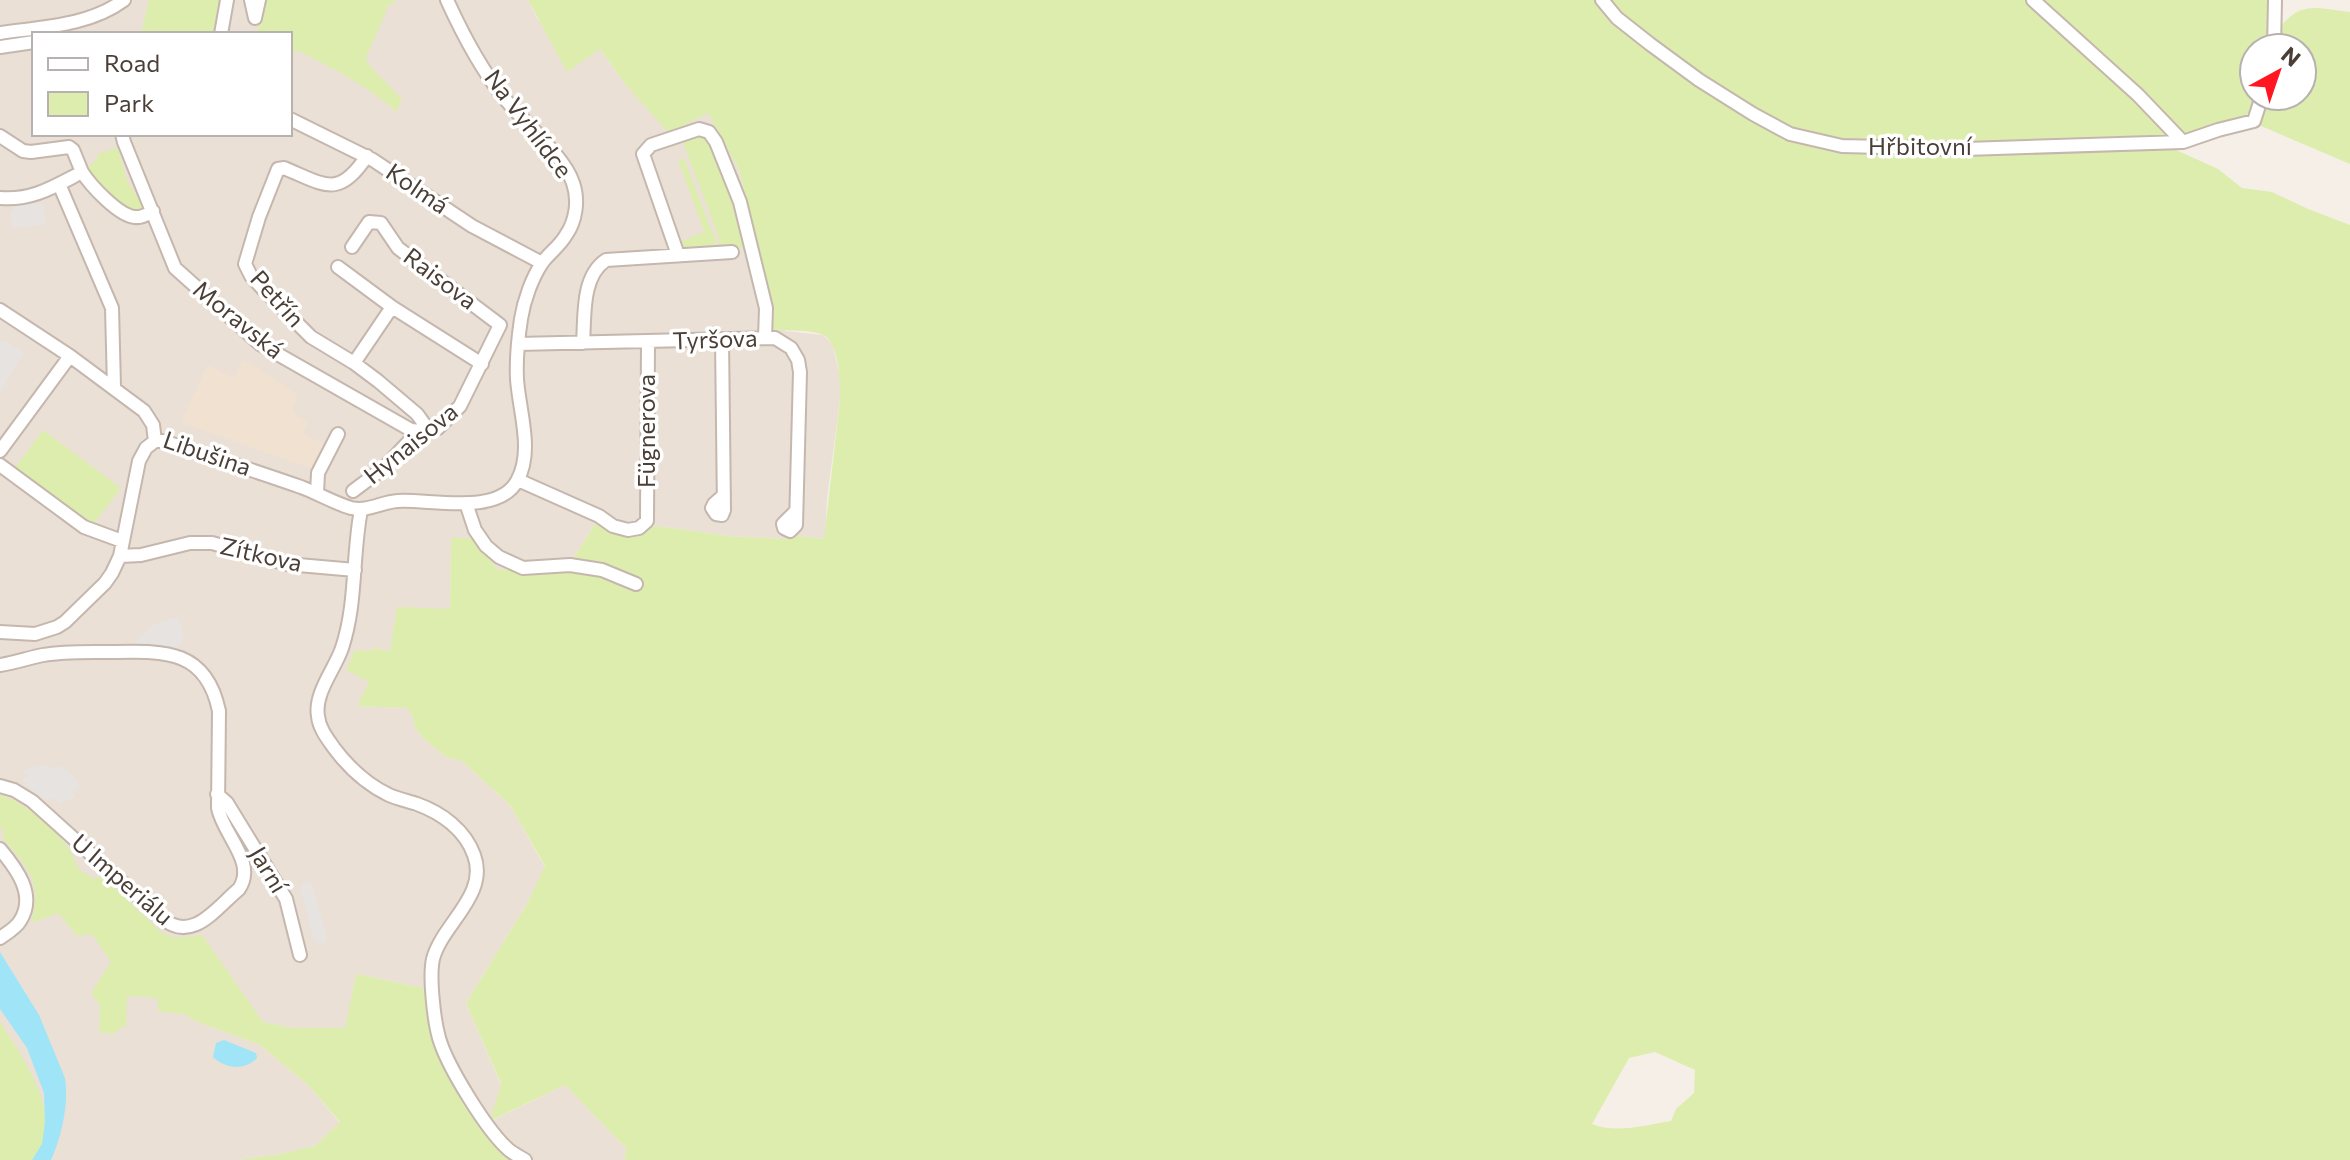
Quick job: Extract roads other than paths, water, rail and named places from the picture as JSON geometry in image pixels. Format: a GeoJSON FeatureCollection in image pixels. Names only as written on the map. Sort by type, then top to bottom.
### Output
{"type":"FeatureCollection","features":[{"type":"Feature","properties":{"kind":"street"},"geometry":{"type":"LineString","coordinates":[[0,33],[88,19],[124,0]]}},
{"type":"Feature","properties":{"kind":"street"},"geometry":{"type":"LineString","coordinates":[[221,32],[227,0]]}},
{"type":"Feature","properties":{"kind":"street"},"geometry":{"type":"LineString","coordinates":[[251,0],[255,18],[259,0]]}},
{"type":"Feature","properties":{"kind":"street","name":"Na Vyhlídce"},"geometry":{"type":"LineString","coordinates":[[447,0],[460,30],[502,96],[555,154],[573,181],[575,213],[566,235],[542,263],[527,295],[520,324],[517,377],[525,456],[518,480]]}},
{"type":"Feature","properties":{"kind":"street","name":"Hřbitovní"},"geometry":{"type":"LineString","coordinates":[[1602,0],[1617,18],[1650,44],[1753,114],[1790,134],[1843,147],[1966,149],[2183,142],[2254,121],[2257,112]]}},
{"type":"Feature","properties":{"kind":"street"},"geometry":{"type":"LineString","coordinates":[[2033,0],[2138,95],[2183,142]]}},
{"type":"Feature","properties":{"kind":"street"},"geometry":{"type":"LineString","coordinates":[[2274,32],[2275,0]]}},
{"type":"Feature","properties":{"kind":"street"},"geometry":{"type":"LineString","coordinates":[[0,47],[32,42]]}},
{"type":"Feature","properties":{"kind":"street","name":"Kolmá"},"geometry":{"type":"LineString","coordinates":[[292,120],[367,156],[472,226],[542,263]]}},
{"type":"Feature","properties":{"kind":"street"},"geometry":{"type":"LineString","coordinates":[[678,255],[643,154],[651,145],[694,130],[704,130],[716,142],[740,202],[766,308],[765,338]]}},
{"type":"Feature","properties":{"kind":"street"},"geometry":{"type":"LineString","coordinates":[[0,136],[23,151],[69,147],[91,186],[131,217],[153,211]]}},
{"type":"Feature","properties":{"kind":"street","name":"Moravská"},"geometry":{"type":"LineString","coordinates":[[122,136],[175,268],[260,344],[411,430],[430,432]]}},
{"type":"Feature","properties":{"kind":"street","name":"Petřín"},"geometry":{"type":"LineString","coordinates":[[367,156],[355,175],[327,186],[284,168],[278,169],[245,264],[251,276],[311,337],[354,363],[417,414],[430,432]]}},
{"type":"Feature","properties":{"kind":"street"},"geometry":{"type":"LineString","coordinates":[[0,198],[35,196],[82,172]]}},
{"type":"Feature","properties":{"kind":"street"},"geometry":{"type":"LineString","coordinates":[[59,184],[112,308],[114,387]]}},
{"type":"Feature","properties":{"kind":"street","name":"Raisova"},"geometry":{"type":"LineString","coordinates":[[352,247],[369,222],[381,223],[398,248],[500,325]]}},
{"type":"Feature","properties":{"kind":"street"},"geometry":{"type":"LineString","coordinates":[[583,343],[588,288],[601,263],[606,260],[732,252]]}},
{"type":"Feature","properties":{"kind":"street","name":"Raisova"},"geometry":{"type":"LineString","coordinates":[[338,267],[392,307],[482,364]]}},
{"type":"Feature","properties":{"kind":"street"},"geometry":{"type":"LineString","coordinates":[[354,363],[392,307]]}},
{"type":"Feature","properties":{"kind":"street","name":"Libušina"},"geometry":{"type":"LineString","coordinates":[[0,310],[70,356],[144,411],[153,425],[155,441],[163,441],[361,510]]}},
{"type":"Feature","properties":{"kind":"street"},"geometry":{"type":"LineString","coordinates":[[500,325],[520,324]]}},
{"type":"Feature","properties":{"kind":"street","name":"Hynaisova"},"geometry":{"type":"LineString","coordinates":[[353,491],[385,467],[414,436],[438,428],[460,406],[500,325]]}},
{"type":"Feature","properties":{"kind":"street"},"geometry":{"type":"LineString","coordinates":[[722,339],[724,495]]}},
{"type":"Feature","properties":{"kind":"street","name":"Tyršova"},"geometry":{"type":"LineString","coordinates":[[518,344],[781,340],[791,348],[800,372],[796,511]]}},
{"type":"Feature","properties":{"kind":"street","name":"Fügnerova"},"geometry":{"type":"LineString","coordinates":[[518,480],[599,516],[613,526],[628,530],[639,528],[647,521],[648,342]]}},
{"type":"Feature","properties":{"kind":"street"},"geometry":{"type":"LineString","coordinates":[[0,451],[70,356]]}},
{"type":"Feature","properties":{"kind":"street"},"geometry":{"type":"LineString","coordinates":[[317,493],[318,473],[338,434]]}},
{"type":"Feature","properties":{"kind":"street"},"geometry":{"type":"LineString","coordinates":[[0,632],[35,634],[50,630],[65,622],[105,583],[120,556],[139,461],[146,448],[155,441]]}},
{"type":"Feature","properties":{"kind":"street"},"geometry":{"type":"LineString","coordinates":[[0,465],[84,527],[122,541]]}},
{"type":"Feature","properties":{"kind":"street"},"geometry":{"type":"LineString","coordinates":[[518,480],[496,499],[466,503],[398,501],[361,510],[350,619],[320,697],[318,716],[321,728],[361,779],[389,795],[442,815],[461,833],[474,855],[477,871],[473,890],[438,945],[434,959],[432,981],[439,1038],[451,1066],[490,1130],[510,1151],[525,1160]]}},
{"type":"Feature","properties":{"kind":"street"},"geometry":{"type":"LineString","coordinates":[[466,503],[475,530],[486,546],[499,557],[523,568],[570,565],[602,570],[636,584]]}},
{"type":"Feature","properties":{"kind":"street","name":"Zítkova"},"geometry":{"type":"LineString","coordinates":[[120,556],[141,555],[190,543],[212,543],[287,564],[355,570]]}},
{"type":"Feature","properties":{"kind":"street","name":"U Imperiálu"},"geometry":{"type":"LineString","coordinates":[[0,665],[72,652],[156,651],[184,659],[204,676],[217,700],[219,711],[217,794],[220,820],[244,862],[245,876],[239,889],[195,926],[185,929],[168,924],[32,801],[0,786]]}},
{"type":"Feature","properties":{"kind":"street","name":"Jarní"},"geometry":{"type":"LineString","coordinates":[[217,794],[227,803],[286,899],[300,955]]}},
{"type":"Feature","properties":{"kind":"street"},"geometry":{"type":"LineString","coordinates":[[0,849],[21,878],[26,900],[21,921],[0,938]]}},
{"type":"Feature","properties":{"kind":"water"},"geometry":{"type":"Polygon","coordinates":[[[0,952],[39,1015],[65,1078],[64,1119],[51,1160],[32,1160],[42,1144],[44,1093],[27,1048],[0,1009],[0,952]]]}},
{"type":"Feature","properties":{"kind":"water"},"geometry":{"type":"Polygon","coordinates":[[[224,1040],[256,1053],[257,1058],[241,1067],[224,1064],[213,1057],[216,1043],[224,1040]]]}}]}
